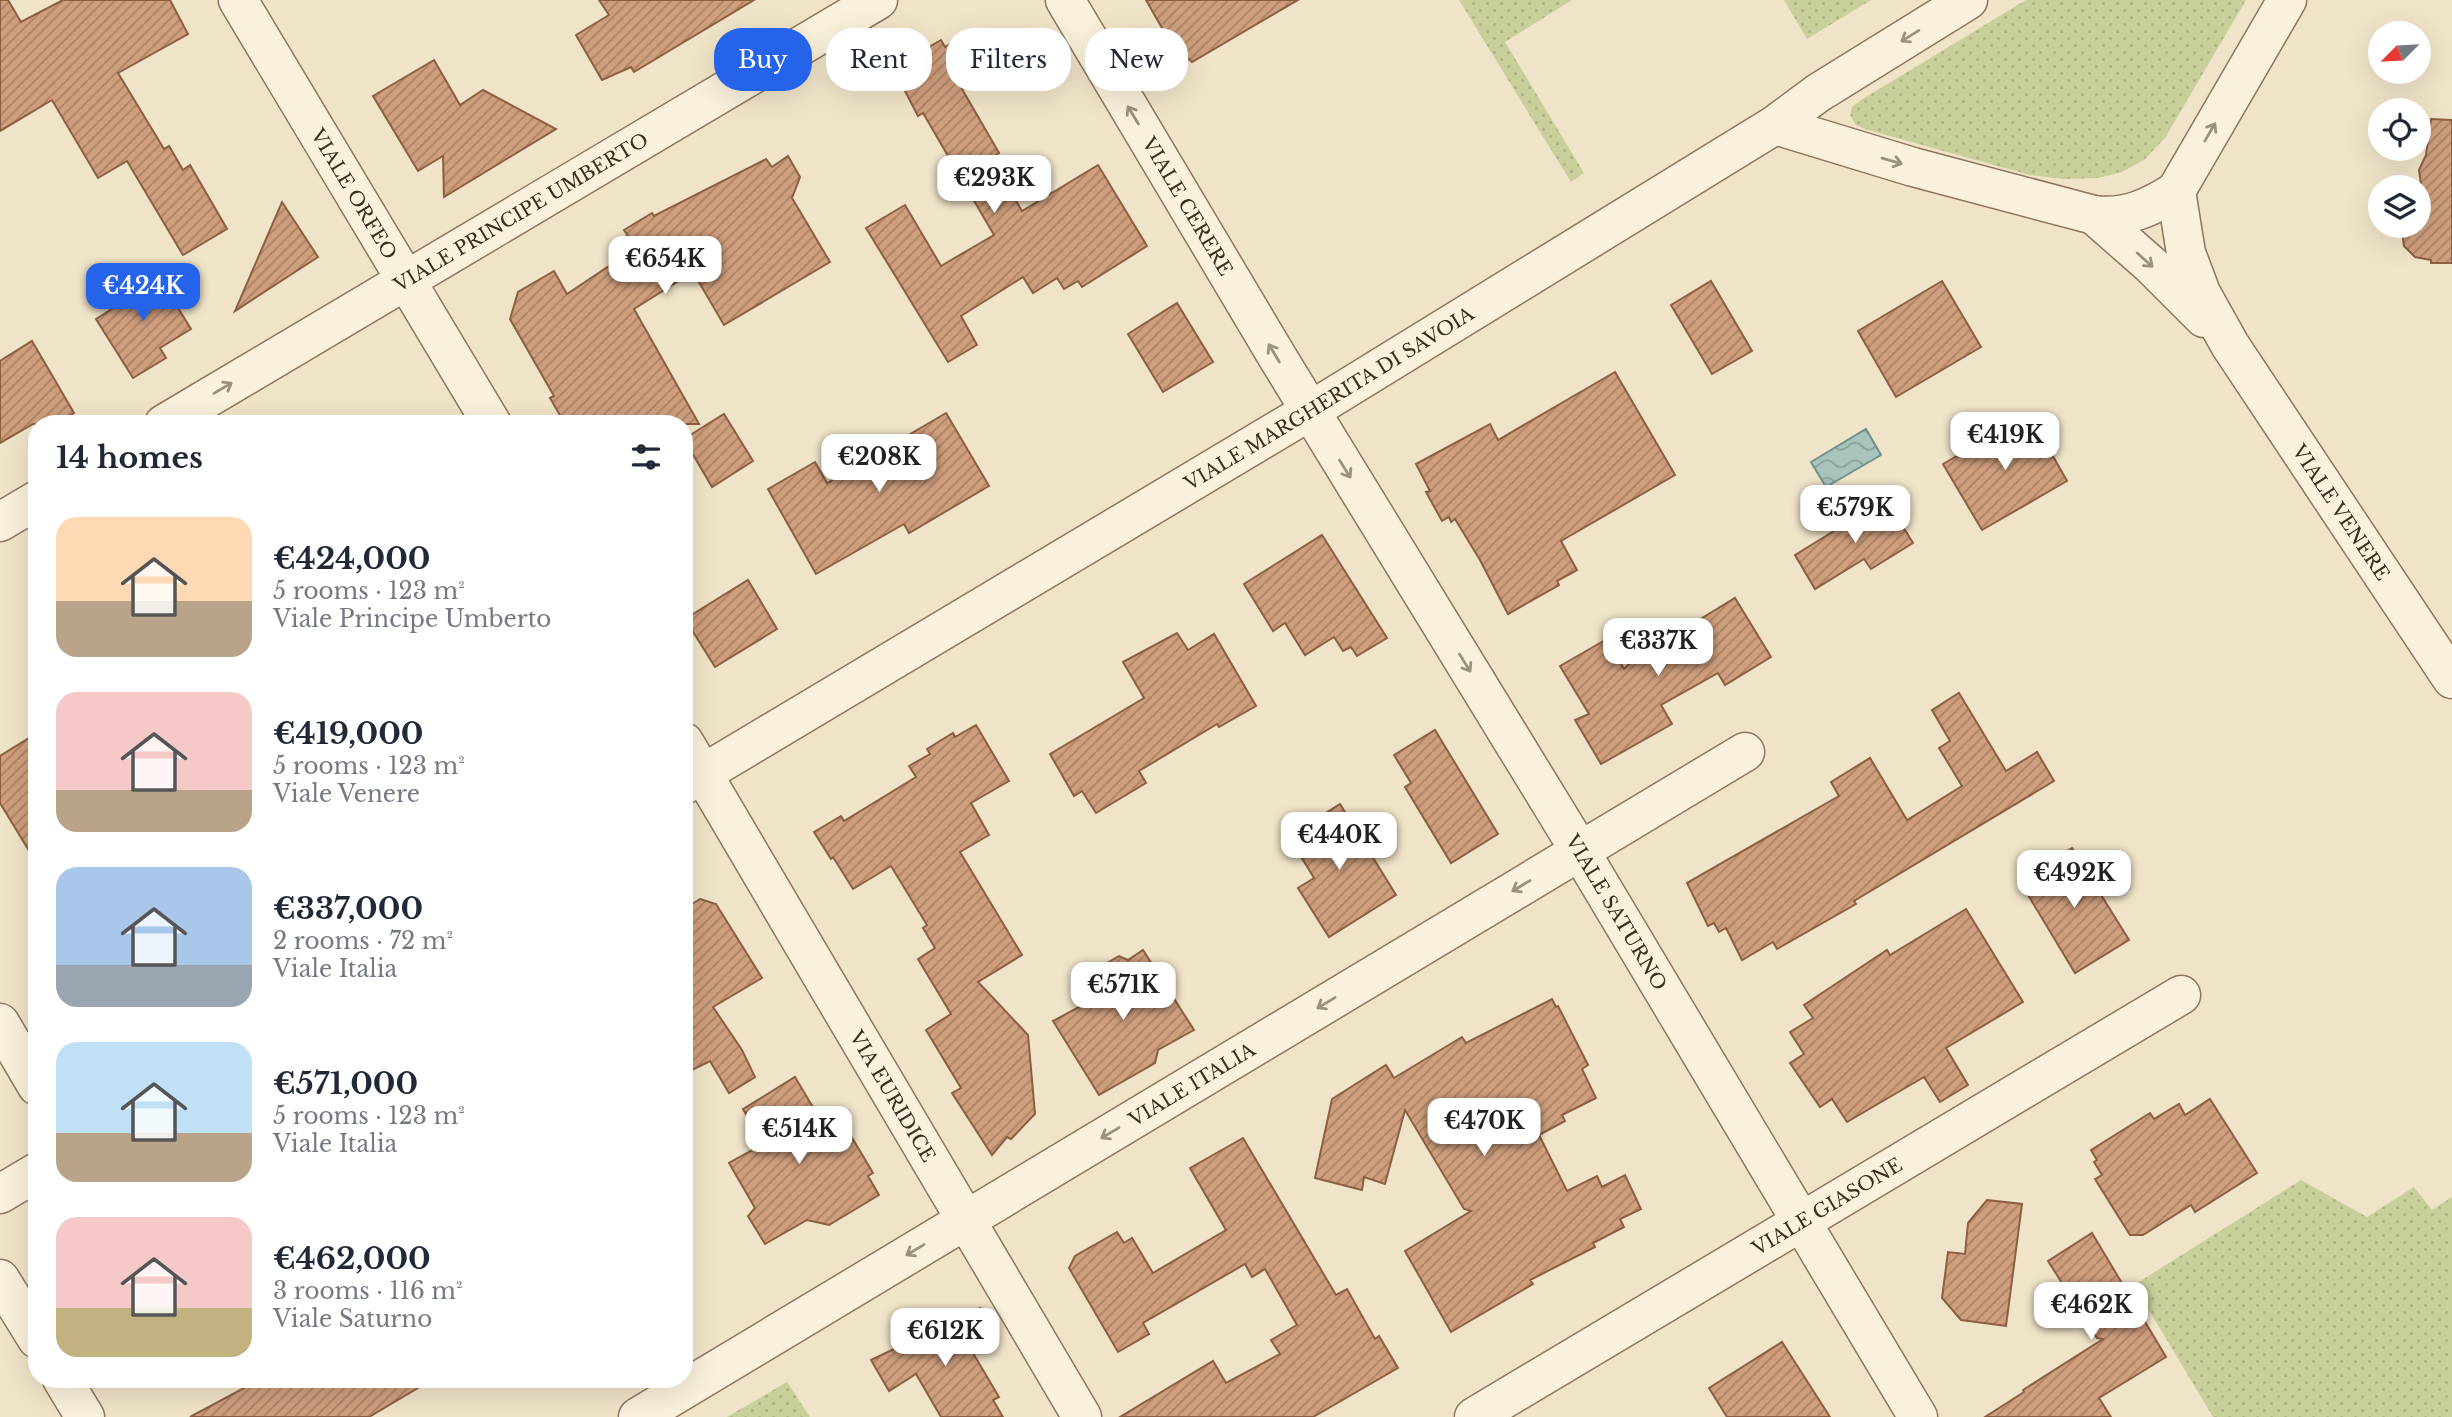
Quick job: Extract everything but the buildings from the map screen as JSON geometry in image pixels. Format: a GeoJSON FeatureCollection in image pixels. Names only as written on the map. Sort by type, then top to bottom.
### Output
{"type":"FeatureCollection","features":[{"type":"Feature","properties":{"kind":"street","name":"VIALE ORFEO"},"geometry":{"type":"LineString","coordinates":[[238,0],[487,415]]}},
{"type":"Feature","properties":{"kind":"street","name":"VIALE PRINCIPE UMBERTO"},"geometry":{"type":"LineString","coordinates":[[179,415],[878,0]]}},
{"type":"Feature","properties":{"kind":"street","name":"VIALE CERERE"},"geometry":{"type":"LineString","coordinates":[[1065,0],[1310,411]]}},
{"type":"Feature","properties":{"kind":"street","name":"VIALE MARGHERITA DI SAVOIA"},"geometry":{"type":"LineString","coordinates":[[693,766],[1310,411],[1776,125],[1818,93],[1968,0]]}},
{"type":"Feature","properties":{"kind":"street"},"geometry":{"type":"LineString","coordinates":[[1776,125],[1827,142],[2094,215],[2124,215],[2154,205],[2176,191],[2287,0]]}},
{"type":"Feature","properties":{"kind":"street"},"geometry":{"type":"LineString","coordinates":[[1818,93],[1810,108],[1811,123],[1827,142]]}},
{"type":"Feature","properties":{"kind":"street"},"geometry":{"type":"LineString","coordinates":[[2176,191],[2186,253],[2201,293],[2230,345]]}},
{"type":"Feature","properties":{"kind":"street"},"geometry":{"type":"LineString","coordinates":[[2094,215],[2151,265],[2230,345]]}},
{"type":"Feature","properties":{"kind":"street","name":"VIALE VENERE"},"geometry":{"type":"LineString","coordinates":[[2230,345],[2452,679]]}},
{"type":"Feature","properties":{"kind":"street","name":"VIALE SATURNO"},"geometry":{"type":"LineString","coordinates":[[1310,411],[1580,851],[1918,1417]]}},
{"type":"Feature","properties":{"kind":"street"},"geometry":{"type":"LineString","coordinates":[[0,522],[28,505]]}},
{"type":"Feature","properties":{"kind":"street","name":"VIALE ITALIA"},"geometry":{"type":"LineString","coordinates":[[693,1384],[1745,752]]}},
{"type":"Feature","properties":{"kind":"street","name":"VIA EURIDICE"},"geometry":{"type":"LineString","coordinates":[[693,770],[1082,1417]]}},
{"type":"Feature","properties":{"kind":"street","name":"VIALE GIASONE"},"geometry":{"type":"LineString","coordinates":[[1474,1417],[2181,995]]}},
{"type":"Feature","properties":{"kind":"street"},"geometry":{"type":"LineString","coordinates":[[0,1023],[28,1071]]}},
{"type":"Feature","properties":{"kind":"street"},"geometry":{"type":"LineString","coordinates":[[0,1194],[28,1177]]}},
{"type":"Feature","properties":{"kind":"street"},"geometry":{"type":"LineString","coordinates":[[0,1279],[28,1324]]}},
{"type":"Feature","properties":{"kind":"street"},"geometry":{"type":"LineString","coordinates":[[67,1388],[85,1417]]}},
{"type":"Feature","properties":{"kind":"street","name":"VIALE ITALIA"},"geometry":{"type":"LineString","coordinates":[[638,1417],[686,1388]]}},
{"type":"Feature","properties":{"kind":"green space"},"geometry":{"type":"Polygon","coordinates":[[[1459,0],[1572,0],[1505,42],[1584,173],[1571,182],[1459,0]]]}},
{"type":"Feature","properties":{"kind":"green space"},"geometry":{"type":"Polygon","coordinates":[[[1784,0],[1871,0],[1807,39],[1784,0]]]}},
{"type":"Feature","properties":{"kind":"green space"},"geometry":{"type":"Polygon","coordinates":[[[2026,0],[2246,0],[2165,138],[2144,160],[2122,172],[2098,178],[2063,179],[2030,175],[1856,125],[1850,115],[1852,107],[1861,100],[2026,0]]]}},
{"type":"Feature","properties":{"kind":"green space"},"geometry":{"type":"Polygon","coordinates":[[[2301,1180],[2367,1217],[2414,1187],[2432,1210],[2452,1197],[2452,1417],[2213,1417],[2134,1285],[2301,1180]]]}},
{"type":"Feature","properties":{"kind":"green space"},"geometry":{"type":"Polygon","coordinates":[[[787,1382],[810,1417],[727,1417],[787,1382]]]}},
{"type":"Feature","properties":{"kind":"water"},"geometry":{"type":"Polygon","coordinates":[[[1866,429],[1881,455],[1826,487],[1811,462],[1866,429]]]}}]}
